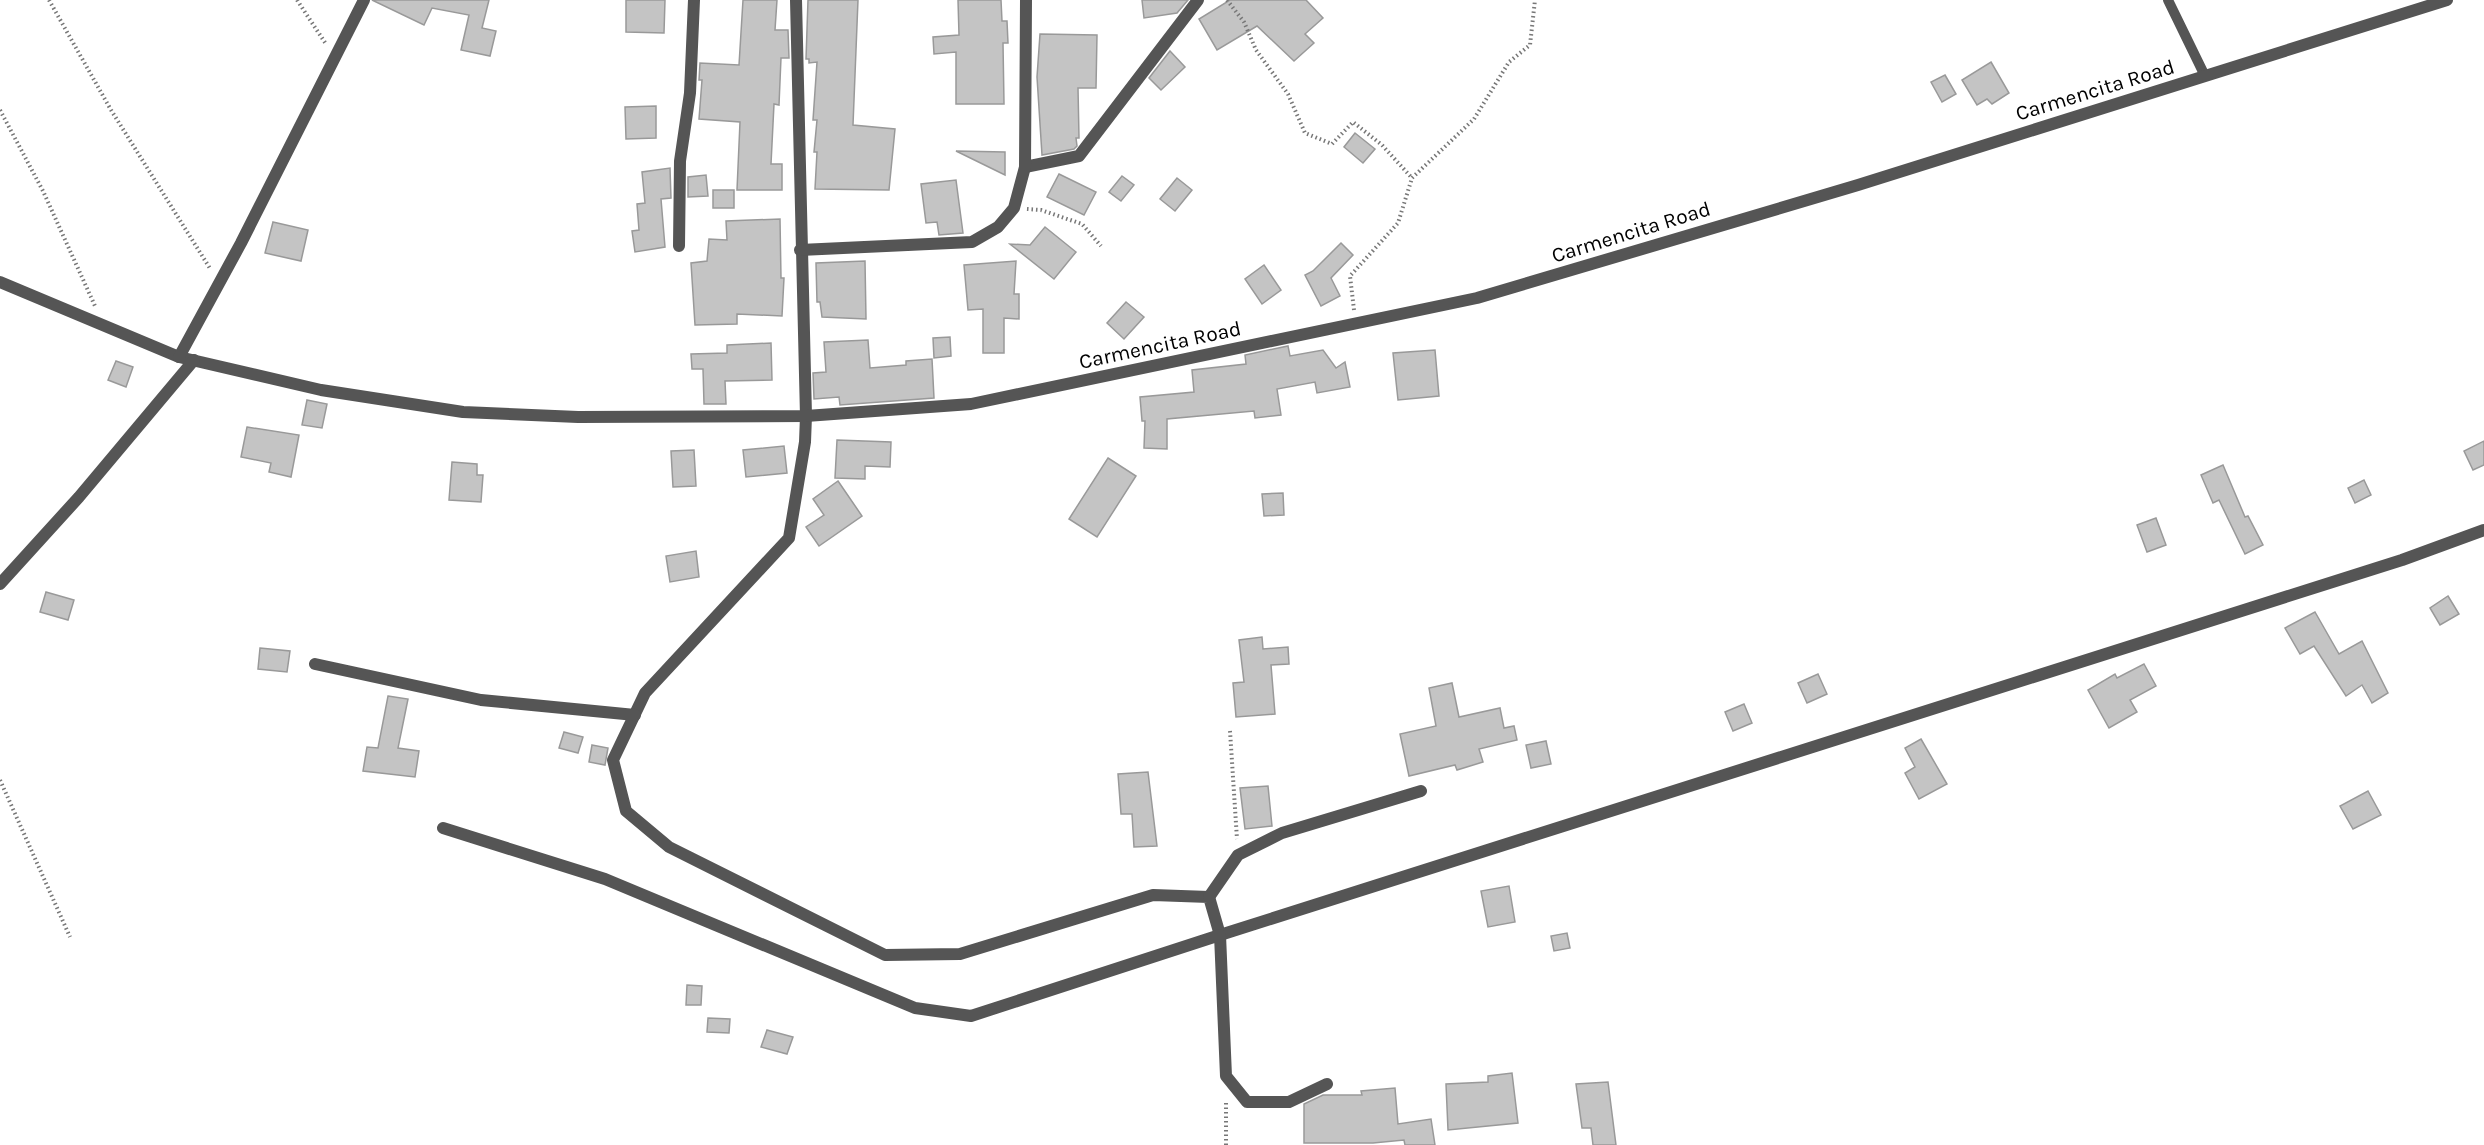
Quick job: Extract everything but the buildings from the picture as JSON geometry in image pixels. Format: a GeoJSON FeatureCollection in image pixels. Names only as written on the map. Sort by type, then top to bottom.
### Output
{"type":"FeatureCollection","features":[{"type":"Feature","properties":{"kind":"street"},"geometry":{"type":"LineString","coordinates":[[179,357],[364,0]]}},
{"type":"Feature","properties":{"kind":"street"},"geometry":{"type":"LineString","coordinates":[[679,246],[680,161],[690,93],[694,0]]}},
{"type":"Feature","properties":{"kind":"street"},"geometry":{"type":"LineString","coordinates":[[796,0],[800,250],[806,416],[805,442],[789,538],[645,693],[613,760],[627,811],[669,847],[885,955],[960,954],[1153,895],[1209,897]]}},
{"type":"Feature","properties":{"kind":"street"},"geometry":{"type":"LineString","coordinates":[[800,250],[972,242],[998,227],[1014,208],[1025,168],[1026,0]]}},
{"type":"Feature","properties":{"kind":"street"},"geometry":{"type":"LineString","coordinates":[[1025,168],[1079,156],[1198,0]]}},
{"type":"Feature","properties":{"kind":"street","name":"Carmencita Road"},"geometry":{"type":"LineString","coordinates":[[0,282],[179,357],[321,390],[463,412],[578,417],[806,416],[971,404],[1477,298],[1858,185],[2448,0]]}},
{"type":"Feature","properties":{"kind":"street"},"geometry":{"type":"LineString","coordinates":[[0,584],[79,497],[194,360]]}},
{"type":"Feature","properties":{"kind":"street"},"geometry":{"type":"LineString","coordinates":[[443,828],[605,879],[915,1008],[971,1016],[2402,560],[2484,530]]}},
{"type":"Feature","properties":{"kind":"street"},"geometry":{"type":"LineString","coordinates":[[315,664],[481,700],[635,715]]}},
{"type":"Feature","properties":{"kind":"street"},"geometry":{"type":"LineString","coordinates":[[1209,897],[1238,855],[1282,833],[1421,791]]}},
{"type":"Feature","properties":{"kind":"street"},"geometry":{"type":"LineString","coordinates":[[1209,897],[1220,935],[1226,1076],[1247,1102],[1289,1102],[1327,1084]]}},
{"type":"Feature","properties":{"kind":"lane"},"geometry":{"type":"LineString","coordinates":[[2168,0],[2205,76]]}},
{"type":"Feature","properties":{"kind":"path"},"geometry":{"type":"LineString","coordinates":[[49,0],[111,110],[219,283]]}},
{"type":"Feature","properties":{"kind":"path"},"geometry":{"type":"LineString","coordinates":[[297,0],[335,57]]}},
{"type":"Feature","properties":{"kind":"path"},"geometry":{"type":"LineString","coordinates":[[1227,0],[1244,22],[1256,50],[1288,94],[1305,133],[1332,144],[1353,122],[1383,145],[1412,178]]}},
{"type":"Feature","properties":{"kind":"path"},"geometry":{"type":"LineString","coordinates":[[1355,324],[1350,276],[1398,223],[1412,178],[1474,120],[1509,62],[1530,45],[1535,0]]}},
{"type":"Feature","properties":{"kind":"path"},"geometry":{"type":"LineString","coordinates":[[0,110],[43,191],[103,324]]}},
{"type":"Feature","properties":{"kind":"path"},"geometry":{"type":"LineString","coordinates":[[1014,208],[1041,210],[1082,224],[1101,246]]}},
{"type":"Feature","properties":{"kind":"path"},"geometry":{"type":"LineString","coordinates":[[1230,731],[1238,855]]}},
{"type":"Feature","properties":{"kind":"path"},"geometry":{"type":"LineString","coordinates":[[0,780],[70,937]]}},
{"type":"Feature","properties":{"kind":"path"},"geometry":{"type":"LineString","coordinates":[[1226,1076],[1226,1145]]}}]}
